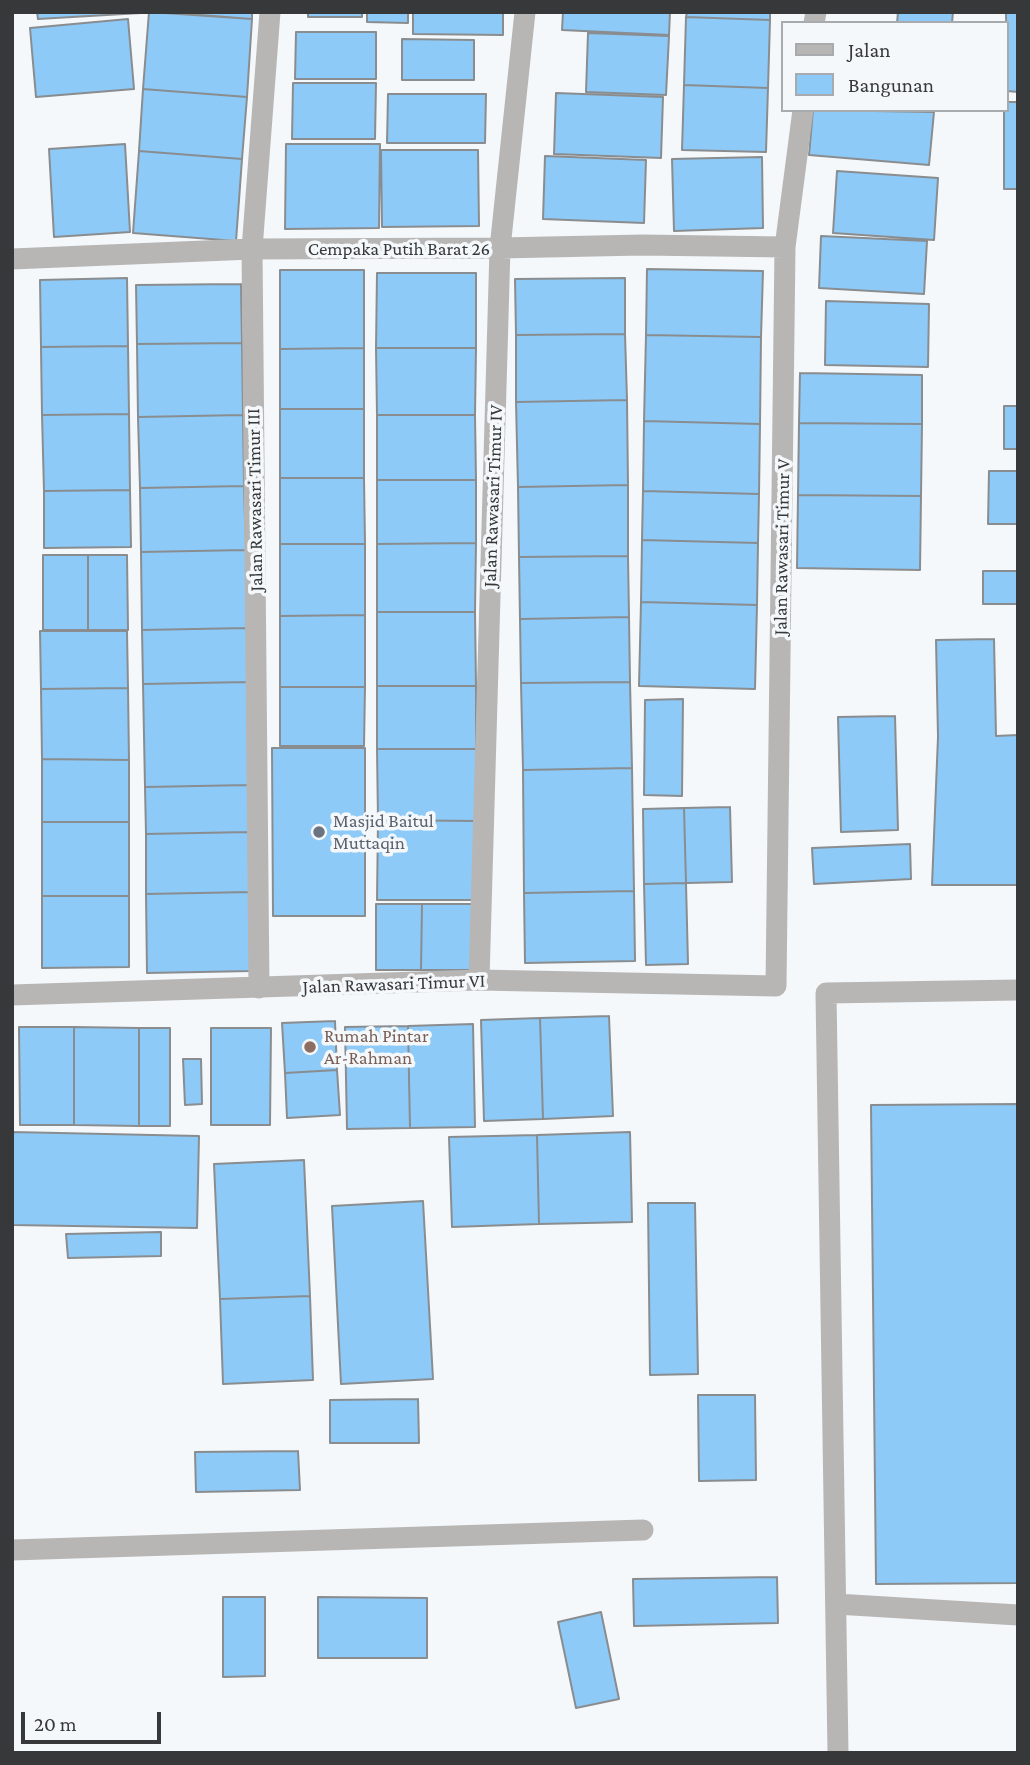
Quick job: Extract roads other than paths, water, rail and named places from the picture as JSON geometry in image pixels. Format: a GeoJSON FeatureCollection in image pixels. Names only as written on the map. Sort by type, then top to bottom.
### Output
{"type":"FeatureCollection","features":[{"type":"Feature","properties":{"kind":"street","name":"Jalan Rawasari Timur III"},"geometry":{"type":"LineString","coordinates":[[259,988],[251,249],[270,12]]}},
{"type":"Feature","properties":{"kind":"street","name":"Jalan Rawasari Timur IV"},"geometry":{"type":"LineString","coordinates":[[479,981],[500,248],[525,12]]}},
{"type":"Feature","properties":{"kind":"street","name":"Jalan Rawasari Timur V"},"geometry":{"type":"LineString","coordinates":[[776,986],[785,247],[803,112]]}},
{"type":"Feature","properties":{"kind":"street","name":"Cempaka Putih Barat 26"},"geometry":{"type":"LineString","coordinates":[[12,259],[251,249],[642,245],[785,247]]}},
{"type":"Feature","properties":{"kind":"street","name":"Jalan Rawasari Timur VI"},"geometry":{"type":"LineString","coordinates":[[12,995],[479,981],[776,986]]}},
{"type":"Feature","properties":{"kind":"street"},"geometry":{"type":"LineString","coordinates":[[838,1753],[826,993],[1018,990]]}},
{"type":"Feature","properties":{"kind":"street"},"geometry":{"type":"LineString","coordinates":[[12,1550],[643,1530]]}},
{"type":"Feature","properties":{"kind":"street"},"geometry":{"type":"LineString","coordinates":[[836,1604],[1018,1615]]}},
{"type":"Feature","properties":{"kind":"place","name":"Masjid Baitul Muttaqin"},"geometry":{"type":"Point","coordinates":[319,832]}},
{"type":"Feature","properties":{"kind":"place","name":"Rumah Pintar Ar-Rahman"},"geometry":{"type":"Point","coordinates":[310,1047]}}]}
